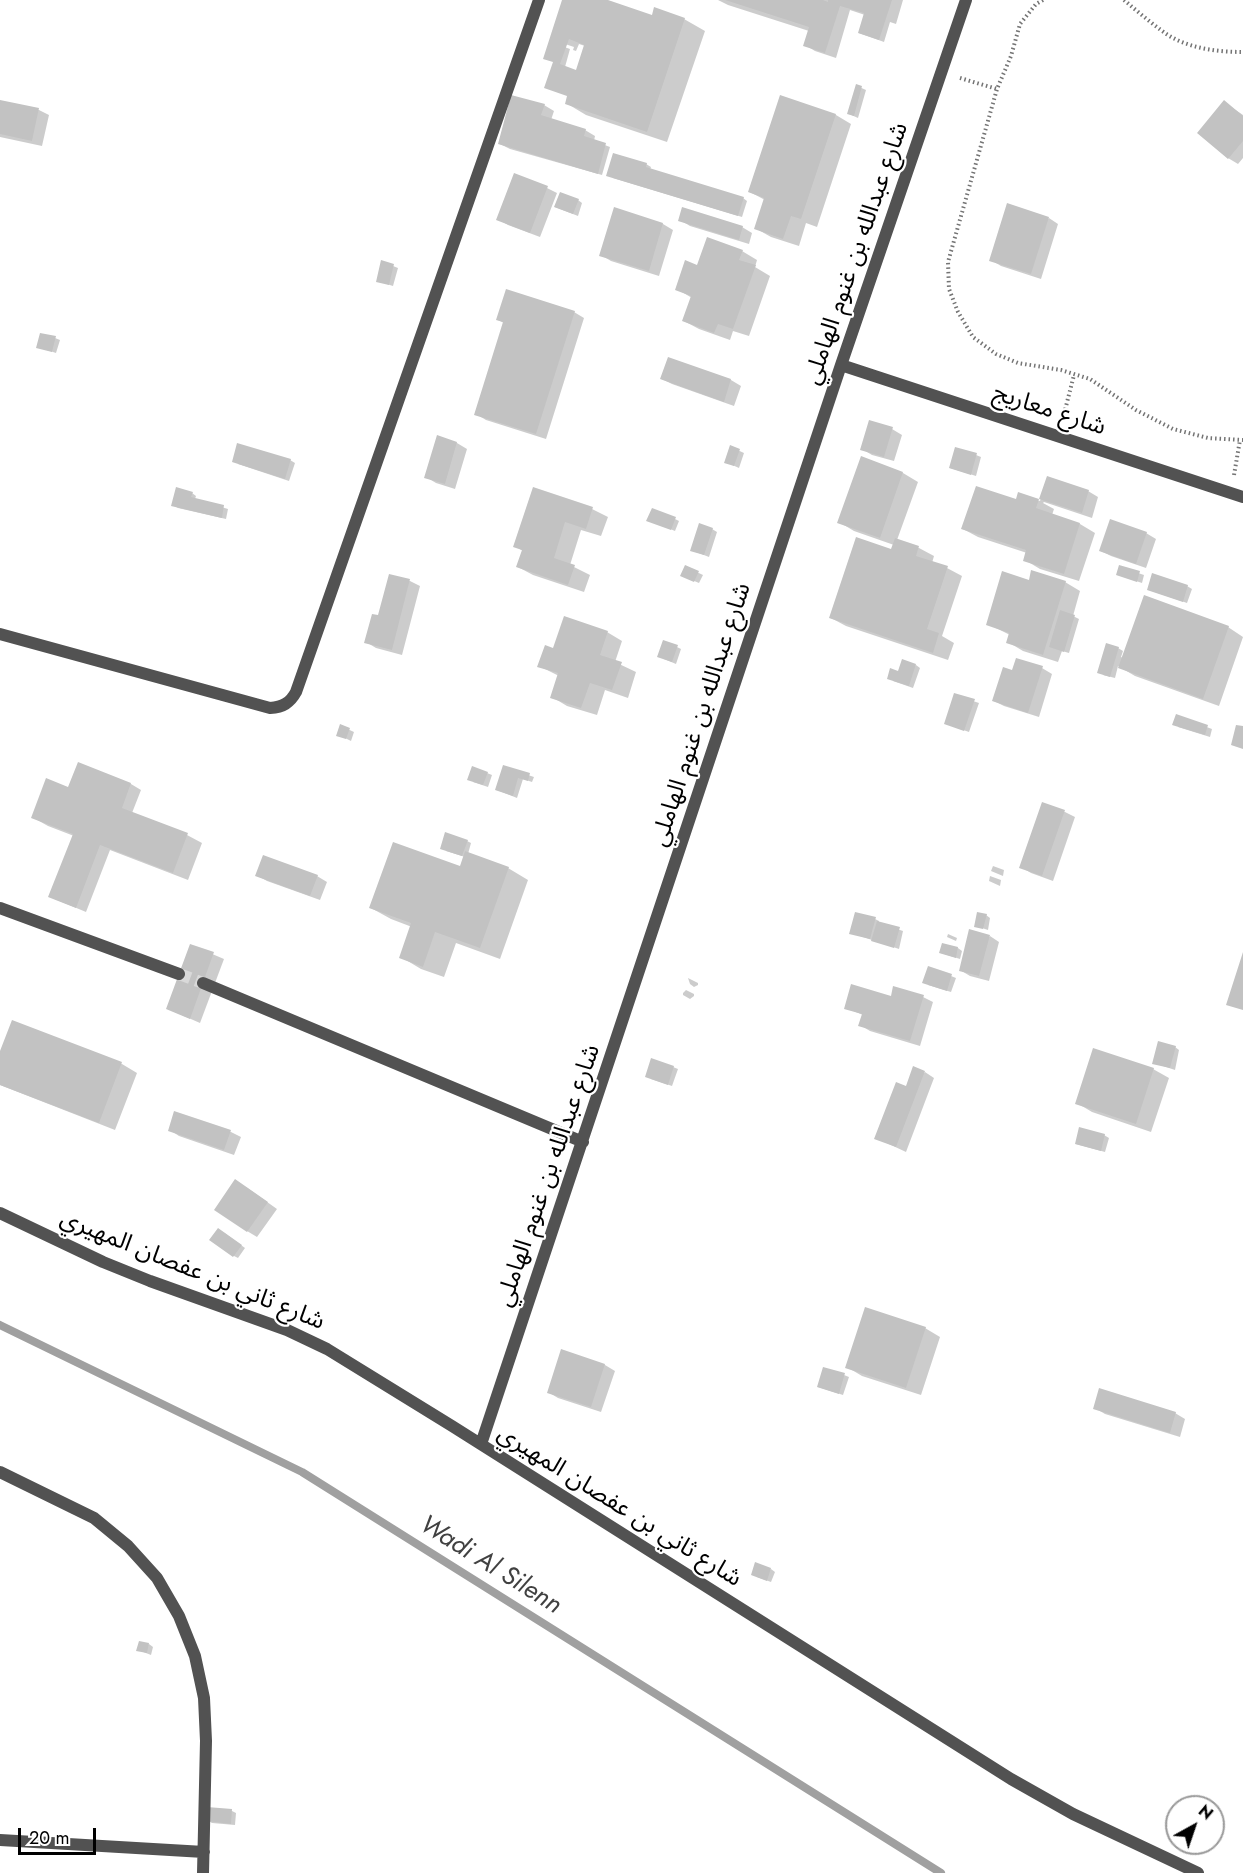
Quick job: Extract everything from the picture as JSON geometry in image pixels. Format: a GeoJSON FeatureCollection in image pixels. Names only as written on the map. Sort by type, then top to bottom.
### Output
{"type":"FeatureCollection","features":[{"type":"Feature","properties":{"kind":"street"},"geometry":{"type":"LineString","coordinates":[[0,634],[270,708],[279,707],[292,699],[539,0]]}},
{"type":"Feature","properties":{"kind":"street","name":"شارع عبدالله بن غنوم الهاملي"},"geometry":{"type":"LineString","coordinates":[[481,1444],[841,365],[966,0]]}},
{"type":"Feature","properties":{"kind":"street","name":"شارع معاريج"},"geometry":{"type":"LineString","coordinates":[[841,365],[1237,495]]}},
{"type":"Feature","properties":{"kind":"street"},"geometry":{"type":"LineString","coordinates":[[0,908],[179,974]]}},
{"type":"Feature","properties":{"kind":"street"},"geometry":{"type":"LineString","coordinates":[[203,983],[583,1142]]}},
{"type":"Feature","properties":{"kind":"street","name":"شارع ثاني بن عفصان المهيري"},"geometry":{"type":"LineString","coordinates":[[0,1213],[103,1262],[286,1330],[327,1349],[1011,1779],[1073,1814],[1198,1873]]}},
{"type":"Feature","properties":{"kind":"street"},"geometry":{"type":"LineString","coordinates":[[0,1472],[94,1518],[128,1546],[157,1578],[179,1616],[195,1656],[204,1698],[206,1741],[203,1873]]}},
{"type":"Feature","properties":{"kind":"street"},"geometry":{"type":"LineString","coordinates":[[0,1840],[204,1852]]}},
{"type":"Feature","properties":{"kind":"path"},"geometry":{"type":"LineString","coordinates":[[1043,0],[1036,4],[1020,24],[1011,56],[997,89],[948,262],[949,289],[958,312],[973,337],[996,354],[1018,363],[1051,368],[1090,379],[1136,410],[1173,429],[1208,438],[1241,440],[1237,495]]}},
{"type":"Feature","properties":{"kind":"path"},"geometry":{"type":"LineString","coordinates":[[1124,0],[1166,34],[1188,44],[1243,52]]}},
{"type":"Feature","properties":{"kind":"path"},"geometry":{"type":"LineString","coordinates":[[942,73],[997,89]]}},
{"type":"Feature","properties":{"kind":"path"},"geometry":{"type":"LineString","coordinates":[[1059,436],[1074,375]]}},
{"type":"Feature","properties":{"kind":"building"},"geometry":{"type":"Polygon","coordinates":[[[562,0],[608,0],[652,15],[654,7],[685,18],[647,132],[565,104],[567,96],[544,88],[553,62],[543,59],[562,0]],[[569,39],[560,64],[576,70],[584,45],[569,39]]]}},
{"type":"Feature","properties":{"kind":"building"},"geometry":{"type":"Polygon","coordinates":[[[725,0],[823,0],[828,2],[828,0],[892,0],[879,40],[858,33],[864,13],[840,6],[825,53],[803,46],[809,27],[725,0]]]}},
{"type":"Feature","properties":{"kind":"building"},"geometry":{"type":"Polygon","coordinates":[[[856,84],[862,86],[854,116],[847,114],[856,84]]]}},
{"type":"Feature","properties":{"kind":"building"},"geometry":{"type":"Polygon","coordinates":[[[511,95],[545,104],[541,115],[586,129],[584,136],[606,143],[598,174],[498,144],[511,95]]]}},
{"type":"Feature","properties":{"kind":"building"},"geometry":{"type":"Polygon","coordinates":[[[780,95],[836,114],[801,219],[791,216],[783,239],[754,229],[764,198],[748,192],[780,95]]]}},
{"type":"Feature","properties":{"kind":"building"},"geometry":{"type":"Polygon","coordinates":[[[0,100],[39,108],[32,141],[0,134],[0,100]]]}},
{"type":"Feature","properties":{"kind":"building"},"geometry":{"type":"Polygon","coordinates":[[[1224,100],[1243,116],[1243,141],[1228,159],[1197,133],[1224,100]]]}},
{"type":"Feature","properties":{"kind":"building"},"geometry":{"type":"Polygon","coordinates":[[[613,153],[647,163],[646,167],[744,197],[738,216],[606,176],[613,153]]]}},
{"type":"Feature","properties":{"kind":"building"},"geometry":{"type":"Polygon","coordinates":[[[514,173],[548,186],[530,233],[496,220],[514,173]]]}},
{"type":"Feature","properties":{"kind":"building"},"geometry":{"type":"Polygon","coordinates":[[[560,192],[579,199],[573,214],[554,207],[560,192]]]}},
{"type":"Feature","properties":{"kind":"building"},"geometry":{"type":"Polygon","coordinates":[[[1007,203],[1049,217],[1031,274],[989,261],[1007,203]]]}},
{"type":"Feature","properties":{"kind":"building"},"geometry":{"type":"Polygon","coordinates":[[[614,207],[663,223],[649,271],[599,256],[614,207]]]}},
{"type":"Feature","properties":{"kind":"building"},"geometry":{"type":"Polygon","coordinates":[[[682,207],[743,226],[739,240],[678,221],[682,207]]]}},
{"type":"Feature","properties":{"kind":"building"},"geometry":{"type":"Polygon","coordinates":[[[707,237],[743,250],[739,260],[756,265],[733,329],[718,324],[714,333],[682,321],[691,296],[675,290],[685,260],[697,265],[707,237]]]}},
{"type":"Feature","properties":{"kind":"building"},"geometry":{"type":"Polygon","coordinates":[[[381,260],[394,264],[389,285],[376,282],[381,260]]]}},
{"type":"Feature","properties":{"kind":"building"},"geometry":{"type":"Polygon","coordinates":[[[506,289],[575,311],[536,434],[474,415],[503,322],[496,320],[506,289]]]}},
{"type":"Feature","properties":{"kind":"building"},"geometry":{"type":"Polygon","coordinates":[[[40,333],[56,336],[52,352],[36,348],[40,333]]]}},
{"type":"Feature","properties":{"kind":"building"},"geometry":{"type":"Polygon","coordinates":[[[668,357],[731,379],[724,402],[660,379],[668,357]]]}},
{"type":"Feature","properties":{"kind":"building"},"geometry":{"type":"Polygon","coordinates":[[[869,420],[893,427],[884,457],[860,450],[869,420]]]}},
{"type":"Feature","properties":{"kind":"building"},"geometry":{"type":"Polygon","coordinates":[[[437,435],[457,442],[445,484],[424,478],[437,435]]]}},
{"type":"Feature","properties":{"kind":"building"},"geometry":{"type":"Polygon","coordinates":[[[237,443],[291,459],[285,479],[232,462],[237,443]]]}},
{"type":"Feature","properties":{"kind":"building"},"geometry":{"type":"Polygon","coordinates":[[[730,445],[740,449],[734,466],[724,463],[730,445]]]}},
{"type":"Feature","properties":{"kind":"building"},"geometry":{"type":"Polygon","coordinates":[[[955,447],[977,453],[971,475],[949,468],[955,447]]]}},
{"type":"Feature","properties":{"kind":"building"},"geometry":{"type":"Polygon","coordinates":[[[861,456],[903,472],[880,538],[837,523],[861,456]]]}},
{"type":"Feature","properties":{"kind":"building"},"geometry":{"type":"Polygon","coordinates":[[[1047,476],[1089,490],[1082,513],[1039,499],[1047,476]]]}},
{"type":"Feature","properties":{"kind":"building"},"geometry":{"type":"Polygon","coordinates":[[[976,486],[1016,499],[1018,492],[1039,499],[1036,508],[1080,523],[1064,574],[1023,561],[1026,550],[961,529],[976,486]]]}},
{"type":"Feature","properties":{"kind":"building"},"geometry":{"type":"Polygon","coordinates":[[[176,487],[193,492],[191,497],[224,505],[222,518],[171,506],[176,487]]]}},
{"type":"Feature","properties":{"kind":"building"},"geometry":{"type":"Polygon","coordinates":[[[533,487],[593,507],[586,529],[565,522],[554,558],[575,565],[568,585],[516,567],[522,550],[513,547],[533,487]]]}},
{"type":"Feature","properties":{"kind":"building"},"geometry":{"type":"Polygon","coordinates":[[[652,508],[676,517],[671,530],[646,521],[652,508]]]}},
{"type":"Feature","properties":{"kind":"building"},"geometry":{"type":"Polygon","coordinates":[[[1110,519],[1147,532],[1136,564],[1099,551],[1110,519]]]}},
{"type":"Feature","properties":{"kind":"building"},"geometry":{"type":"Polygon","coordinates":[[[699,523],[713,528],[704,555],[690,551],[699,523]]]}},
{"type":"Feature","properties":{"kind":"building"},"geometry":{"type":"Polygon","coordinates":[[[856,537],[891,549],[895,538],[919,546],[916,556],[948,566],[927,629],[939,633],[933,653],[829,618],[856,537]]]}},
{"type":"Feature","properties":{"kind":"building"},"geometry":{"type":"Polygon","coordinates":[[[685,565],[699,571],[694,582],[680,576],[685,565]]]}},
{"type":"Feature","properties":{"kind":"building"},"geometry":{"type":"Polygon","coordinates":[[[1119,565],[1140,571],[1137,582],[1116,575],[1119,565]]]}},
{"type":"Feature","properties":{"kind":"building"},"geometry":{"type":"Polygon","coordinates":[[[1031,570],[1066,581],[1043,655],[1006,643],[1009,633],[986,625],[1002,571],[1029,580],[1031,570]]]}},
{"type":"Feature","properties":{"kind":"building"},"geometry":{"type":"Polygon","coordinates":[[[1152,573],[1188,585],[1183,602],[1147,590],[1152,573]]]}},
{"type":"Feature","properties":{"kind":"building"},"geometry":{"type":"Polygon","coordinates":[[[389,574],[410,579],[392,650],[364,643],[372,614],[378,615],[389,574]]]}},
{"type":"Feature","properties":{"kind":"building"},"geometry":{"type":"Polygon","coordinates":[[[1144,595],[1229,626],[1203,699],[1118,668],[1144,595]]]}},
{"type":"Feature","properties":{"kind":"building"},"geometry":{"type":"Polygon","coordinates":[[[1060,610],[1075,615],[1064,652],[1049,647],[1060,610]]]}},
{"type":"Feature","properties":{"kind":"building"},"geometry":{"type":"Polygon","coordinates":[[[564,616],[608,631],[600,655],[622,662],[612,690],[590,683],[581,708],[550,698],[558,673],[537,667],[545,645],[553,648],[564,616]]]}},
{"type":"Feature","properties":{"kind":"building"},"geometry":{"type":"Polygon","coordinates":[[[663,640],[678,645],[672,662],[657,657],[663,640]]]}},
{"type":"Feature","properties":{"kind":"building"},"geometry":{"type":"Polygon","coordinates":[[[1106,643],[1119,647],[1110,677],[1097,673],[1106,643]]]}},
{"type":"Feature","properties":{"kind":"building"},"geometry":{"type":"Polygon","coordinates":[[[1016,658],[1043,666],[1028,713],[992,701],[1003,667],[1012,670],[1016,658]]]}},
{"type":"Feature","properties":{"kind":"building"},"geometry":{"type":"Polygon","coordinates":[[[902,659],[916,664],[909,686],[887,679],[890,668],[898,671],[902,659]]]}},
{"type":"Feature","properties":{"kind":"building"},"geometry":{"type":"Polygon","coordinates":[[[954,693],[975,699],[964,731],[944,724],[954,693]]]}},
{"type":"Feature","properties":{"kind":"building"},"geometry":{"type":"Polygon","coordinates":[[[1176,714],[1208,725],[1205,735],[1172,725],[1176,714]]]}},
{"type":"Feature","properties":{"kind":"building"},"geometry":{"type":"Polygon","coordinates":[[[340,724],[350,728],[346,739],[336,736],[340,724]]]}},
{"type":"Feature","properties":{"kind":"building"},"geometry":{"type":"Polygon","coordinates":[[[1236,725],[1243,726],[1243,749],[1231,745],[1236,725]]]}},
{"type":"Feature","properties":{"kind":"building"},"geometry":{"type":"Polygon","coordinates":[[[78,762],[131,783],[122,808],[188,833],[173,873],[100,845],[76,908],[48,897],[73,834],[31,818],[46,778],[68,787],[78,762]]]}},
{"type":"Feature","properties":{"kind":"building"},"geometry":{"type":"Polygon","coordinates":[[[503,765],[530,773],[528,781],[518,778],[513,796],[495,790],[503,765]]]}},
{"type":"Feature","properties":{"kind":"building"},"geometry":{"type":"Polygon","coordinates":[[[472,766],[488,772],[483,785],[467,780],[472,766]]]}},
{"type":"Feature","properties":{"kind":"building"},"geometry":{"type":"Polygon","coordinates":[[[1042,802],[1065,810],[1042,876],[1019,868],[1042,802]]]}},
{"type":"Feature","properties":{"kind":"building"},"geometry":{"type":"Polygon","coordinates":[[[445,832],[468,840],[462,856],[440,849],[445,832]]]}},
{"type":"Feature","properties":{"kind":"building"},"geometry":{"type":"Polygon","coordinates":[[[393,842],[460,866],[465,851],[509,867],[480,948],[435,932],[423,967],[399,958],[411,923],[369,908],[393,842]]]}},
{"type":"Feature","properties":{"kind":"building"},"geometry":{"type":"Polygon","coordinates":[[[263,855],[318,875],[310,896],[255,876],[263,855]]]}},
{"type":"Feature","properties":{"kind":"building"},"geometry":{"type":"Polygon","coordinates":[[[855,912],[876,917],[870,939],[849,934],[855,912]]]}},
{"type":"Feature","properties":{"kind":"building"},"geometry":{"type":"Polygon","coordinates":[[[977,912],[987,914],[983,929],[974,927],[977,912]]]}},
{"type":"Feature","properties":{"kind":"building"},"geometry":{"type":"Polygon","coordinates":[[[877,921],[900,927],[894,948],[871,941],[877,921]]]}},
{"type":"Feature","properties":{"kind":"building"},"geometry":{"type":"Polygon","coordinates":[[[969,929],[990,935],[979,976],[959,971],[969,929]]]}},
{"type":"Feature","properties":{"kind":"building"},"geometry":{"type":"Polygon","coordinates":[[[942,943],[958,947],[956,958],[939,953],[942,943]]]}},
{"type":"Feature","properties":{"kind":"building"},"geometry":{"type":"Polygon","coordinates":[[[190,944],[214,952],[190,1019],[166,1009],[190,944]]]}},
{"type":"Feature","properties":{"kind":"building"},"geometry":{"type":"Polygon","coordinates":[[[1243,952],[1243,1010],[1226,1005],[1243,952]]]}},
{"type":"Feature","properties":{"kind":"building"},"geometry":{"type":"Polygon","coordinates":[[[928,966],[952,974],[947,991],[922,983],[928,966]]]}},
{"type":"Feature","properties":{"kind":"building"},"geometry":{"type":"Polygon","coordinates":[[[851,984],[891,996],[893,986],[924,995],[910,1041],[858,1026],[862,1014],[844,1009],[851,984]]]}},
{"type":"Feature","properties":{"kind":"building"},"geometry":{"type":"Polygon","coordinates":[[[12,1020],[122,1062],[99,1123],[0,1085],[0,1051],[12,1020]]]}},
{"type":"Feature","properties":{"kind":"building"},"geometry":{"type":"Polygon","coordinates":[[[1158,1041],[1176,1046],[1170,1068],[1152,1064],[1158,1041]]]}},
{"type":"Feature","properties":{"kind":"building"},"geometry":{"type":"Polygon","coordinates":[[[1093,1048],[1154,1068],[1136,1124],[1075,1104],[1093,1048]]]}},
{"type":"Feature","properties":{"kind":"building"},"geometry":{"type":"Polygon","coordinates":[[[651,1058],[674,1066],[668,1085],[645,1077],[651,1058]]]}},
{"type":"Feature","properties":{"kind":"building"},"geometry":{"type":"Polygon","coordinates":[[[913,1066],[925,1071],[896,1147],[874,1139],[896,1082],[906,1086],[913,1066]]]}},
{"type":"Feature","properties":{"kind":"building"},"geometry":{"type":"Polygon","coordinates":[[[174,1111],[231,1130],[224,1150],[168,1131],[174,1111]]]}},
{"type":"Feature","properties":{"kind":"building"},"geometry":{"type":"Polygon","coordinates":[[[1079,1127],[1105,1134],[1101,1151],[1075,1144],[1079,1127]]]}},
{"type":"Feature","properties":{"kind":"building"},"geometry":{"type":"Polygon","coordinates":[[[235,1179],[268,1202],[247,1232],[214,1210],[235,1179]]]}},
{"type":"Feature","properties":{"kind":"building"},"geometry":{"type":"Polygon","coordinates":[[[218,1228],[242,1245],[233,1257],[209,1240],[218,1228]]]}},
{"type":"Feature","properties":{"kind":"building"},"geometry":{"type":"Polygon","coordinates":[[[865,1307],[926,1327],[906,1388],[845,1368],[865,1307]]]}},
{"type":"Feature","properties":{"kind":"building"},"geometry":{"type":"Polygon","coordinates":[[[561,1349],[605,1364],[591,1407],[547,1393],[561,1349]]]}},
{"type":"Feature","properties":{"kind":"building"},"geometry":{"type":"Polygon","coordinates":[[[823,1367],[845,1373],[839,1394],[817,1387],[823,1367]]]}},
{"type":"Feature","properties":{"kind":"building"},"geometry":{"type":"Polygon","coordinates":[[[1099,1388],[1176,1412],[1170,1433],[1093,1409],[1099,1388]]]}},
{"type":"Feature","properties":{"kind":"building"},"geometry":{"type":"Polygon","coordinates":[[[755,1562],[771,1568],[767,1581],[751,1575],[755,1562]]]}},
{"type":"Feature","properties":{"kind":"building"},"geometry":{"type":"Polygon","coordinates":[[[139,1641],[149,1643],[147,1653],[136,1651],[139,1641]]]}},
{"type":"Feature","properties":{"kind":"building"},"geometry":{"type":"Polygon","coordinates":[[[207,1807],[232,1809],[231,1824],[206,1821],[207,1807]]]}},
{"type":"Feature","properties":{"kind":"waterway","name":"Wadi Al Silenn"},"geometry":{"type":"LineString","coordinates":[[0,1325],[302,1472],[941,1873]]}},
{"type":"Feature","properties":{"kind":"tunnel"},"geometry":{"type":"LineString","coordinates":[[179,974],[203,983]]}}]}
